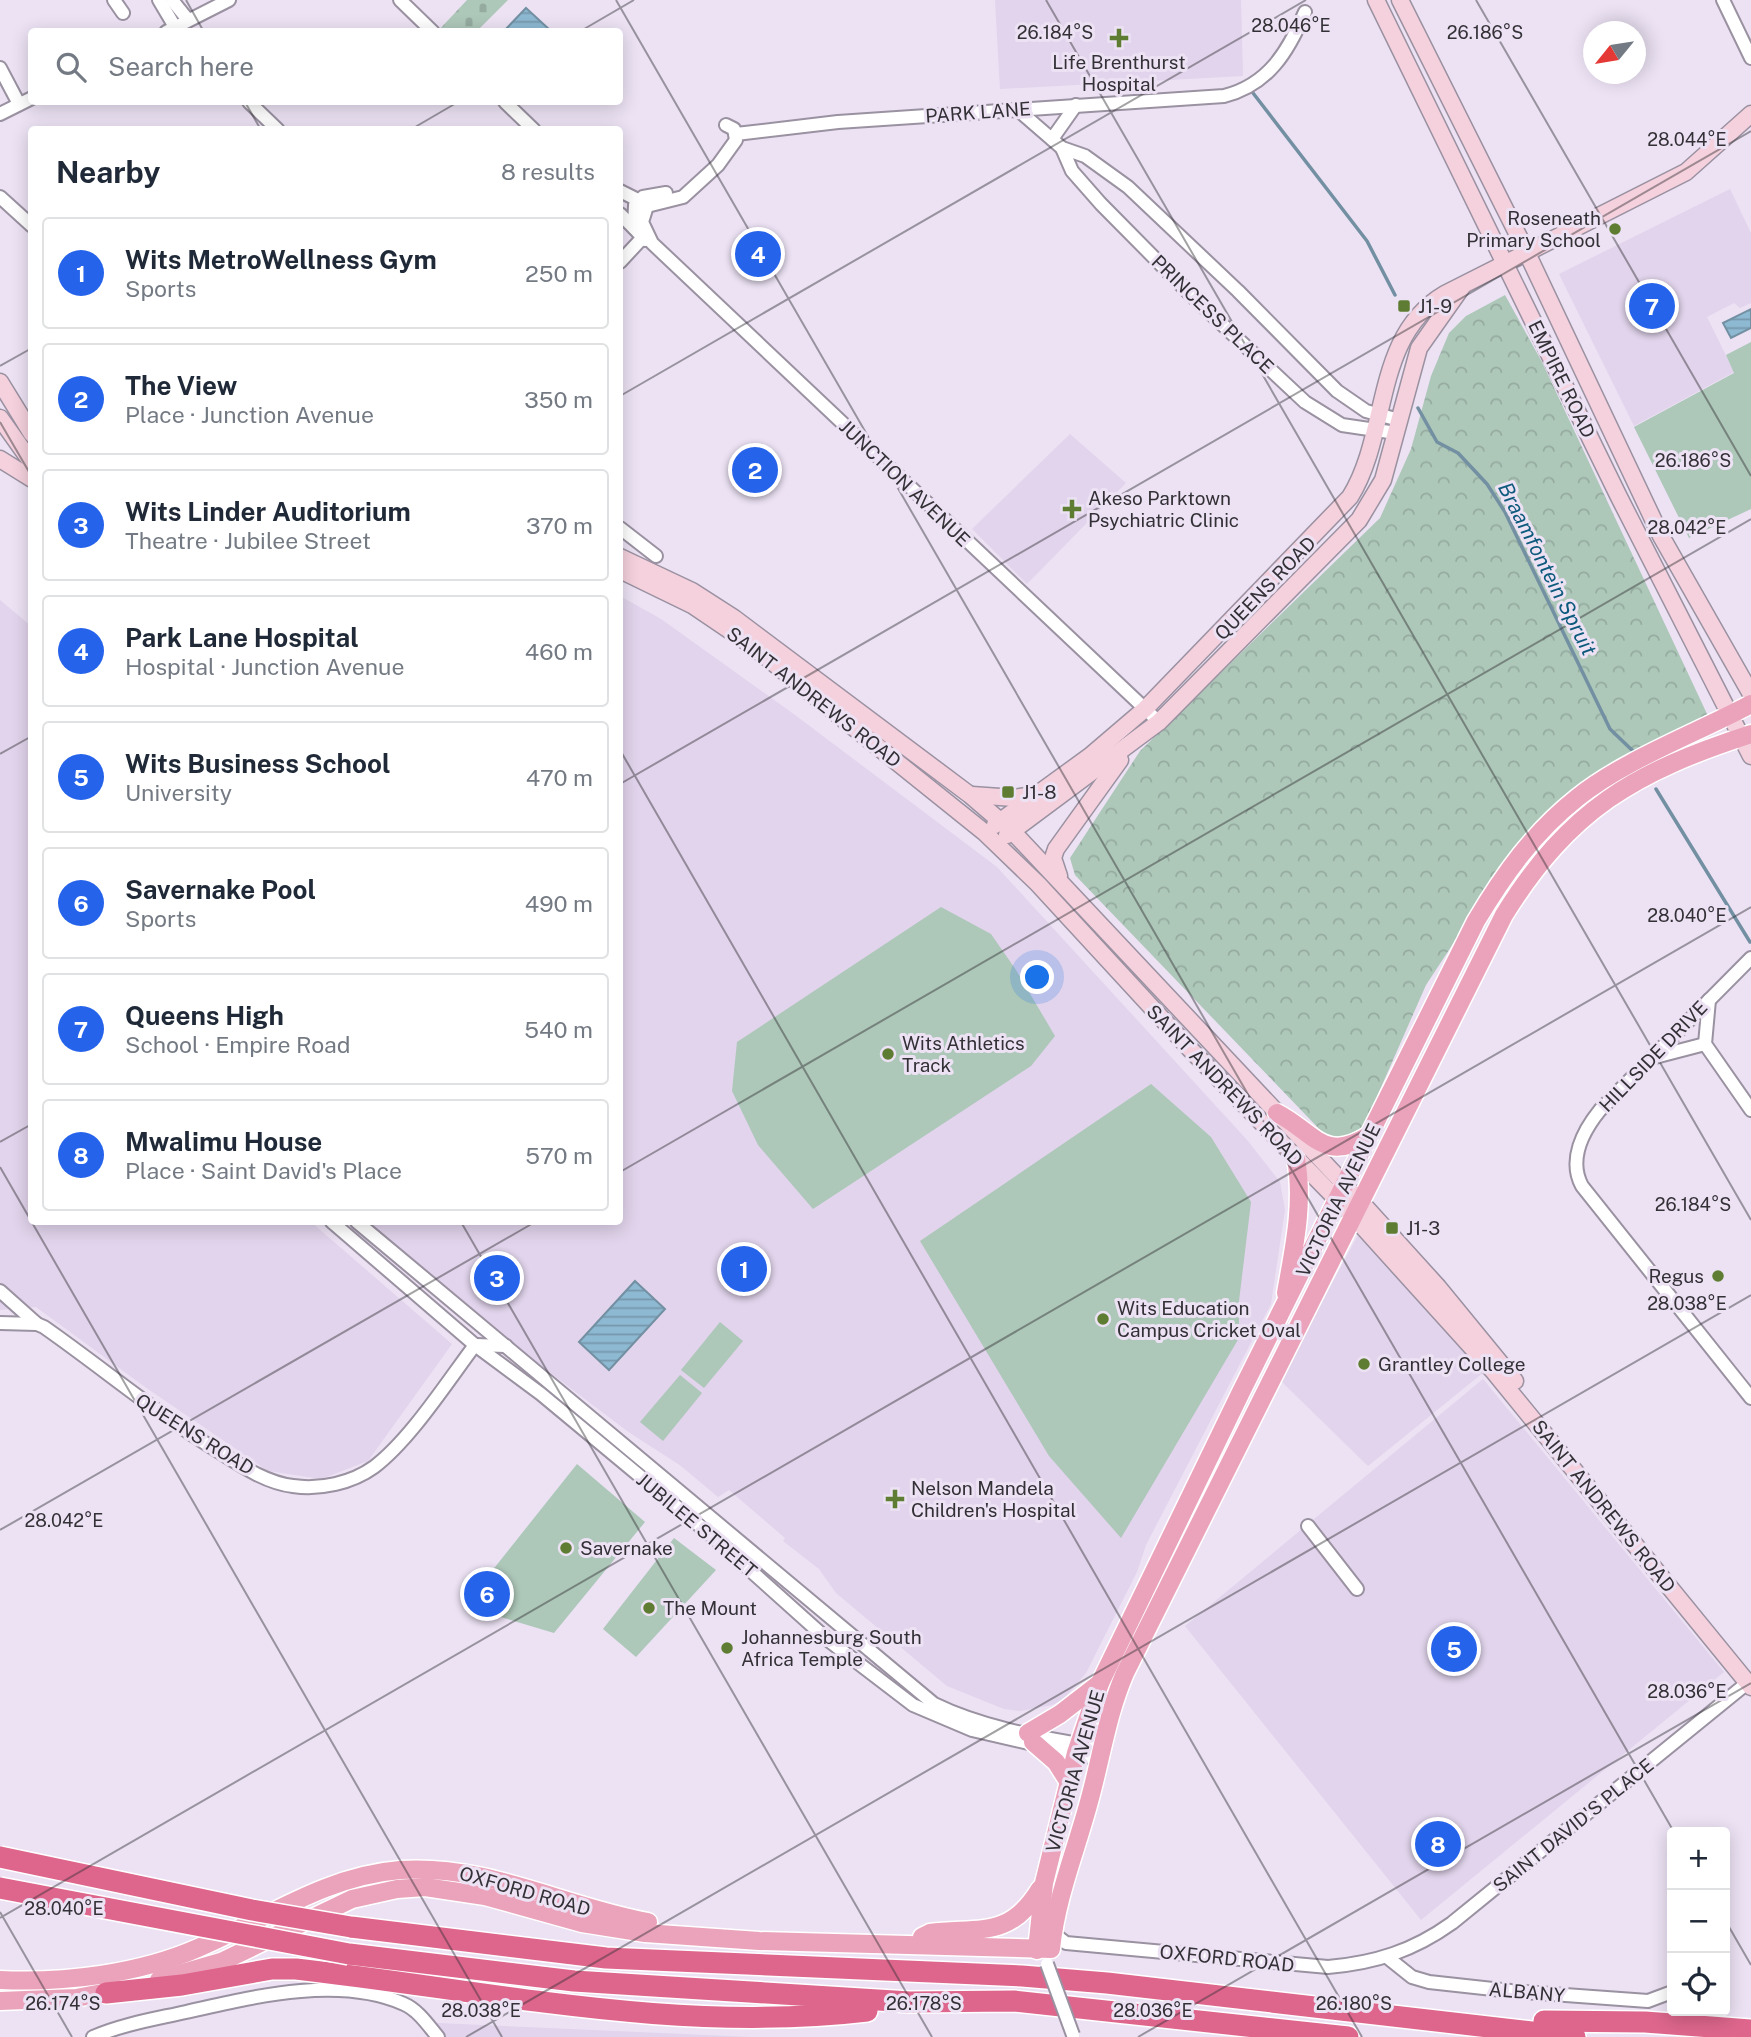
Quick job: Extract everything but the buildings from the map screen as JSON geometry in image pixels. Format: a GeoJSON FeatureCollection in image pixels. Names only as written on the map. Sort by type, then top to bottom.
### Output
{"type":"FeatureCollection","features":[{"type":"Feature","properties":{"kind":"highway"},"geometry":{"type":"LineString","coordinates":[[0,1857],[252,1910],[351,1927],[607,1958],[1107,1983],[1576,2037]]}},
{"type":"Feature","properties":{"kind":"highway"},"geometry":{"type":"LineString","coordinates":[[0,1888],[349,1954],[574,1981],[910,2002],[1014,2001],[1348,2037]]}},
{"type":"Feature","properties":{"kind":"highway"},"geometry":{"type":"LineString","coordinates":[[106,1993],[182,1985],[243,1973],[284,1969],[652,2014],[736,2017],[818,2014],[874,2010],[910,2002]]}},
{"type":"Feature","properties":{"kind":"highway"},"geometry":{"type":"LineString","coordinates":[[1486,2026],[1539,2021],[1645,2022],[1751,2030]]}},
{"type":"Feature","properties":{"kind":"main road","name":"EMPIRE ROAD"},"geometry":{"type":"LineString","coordinates":[[1376,0],[1619,497],[1730,716],[1746,736],[1751,756]]}},
{"type":"Feature","properties":{"kind":"main road","name":"EMPIRE ROAD"},"geometry":{"type":"LineString","coordinates":[[1400,0],[1527,253],[1661,536],[1751,694]]}},
{"type":"Feature","properties":{"kind":"main road","name":"QUEENS ROAD"},"geometry":{"type":"LineString","coordinates":[[1007,826],[1039,794],[1145,709],[1350,497],[1366,468],[1392,362],[1408,330],[1435,300],[1686,172],[1751,114]]}},
{"type":"Feature","properties":{"kind":"main road","name":"QUEENS ROAD"},"geometry":{"type":"LineString","coordinates":[[990,837],[1135,742],[1160,722],[1359,520],[1383,480],[1419,348],[1461,287]]}},
{"type":"Feature","properties":{"kind":"main road"},"geometry":{"type":"LineString","coordinates":[[0,382],[28,425]]}},
{"type":"Feature","properties":{"kind":"main road"},"geometry":{"type":"LineString","coordinates":[[0,418],[5,440],[28,460]]}},
{"type":"Feature","properties":{"kind":"main road"},"geometry":{"type":"LineString","coordinates":[[0,459],[28,476]]}},
{"type":"Feature","properties":{"kind":"main road","name":"SAINT ANDREWS ROAD"},"geometry":{"type":"LineString","coordinates":[[623,558],[692,591],[734,618],[970,795],[1007,826],[1277,1113],[1341,1192],[1466,1320],[1750,1680]]}},
{"type":"Feature","properties":{"kind":"main road","name":"SAINT ANDREWS ROAD"},"geometry":{"type":"LineString","coordinates":[[623,570],[683,599],[751,645],[990,837],[1296,1159],[1341,1192]]}},
{"type":"Feature","properties":{"kind":"main road","name":"VICTORIA AVENUE"},"geometry":{"type":"LineString","coordinates":[[1048,1949],[1044,1883],[1078,1749],[1100,1684],[1241,1392],[1476,921],[1504,875],[1536,835],[1577,798],[1598,783],[1751,704]]}},
{"type":"Feature","properties":{"kind":"main road","name":"VICTORIA AVENUE"},"geometry":{"type":"LineString","coordinates":[[1048,1949],[1100,1754],[1105,1724],[1125,1673],[1504,915],[1543,857],[1588,813],[1639,778],[1746,736]]}},
{"type":"Feature","properties":{"kind":"main road"},"geometry":{"type":"LineString","coordinates":[[1062,883],[1054,866],[1056,849],[1079,814],[1135,742]]}},
{"type":"Feature","properties":{"kind":"main road"},"geometry":{"type":"LineString","coordinates":[[970,795],[1014,798],[1039,794]]}},
{"type":"Feature","properties":{"kind":"main road"},"geometry":{"type":"LineString","coordinates":[[1277,1113],[1332,1148],[1345,1148],[1368,1135]]}},
{"type":"Feature","properties":{"kind":"main road"},"geometry":{"type":"LineString","coordinates":[[1282,1314],[1300,1211],[1300,1181],[1296,1159]]}},
{"type":"Feature","properties":{"kind":"main road"},"geometry":{"type":"LineString","coordinates":[[1070,1784],[1056,1762],[1030,1738],[1100,1684]]}},
{"type":"Feature","properties":{"kind":"main road","name":"OXFORD ROAD"},"geometry":{"type":"LineString","coordinates":[[0,1979],[81,1976],[167,1958],[198,1948],[331,1885],[398,1870],[435,1869],[482,1875],[605,1913],[669,1926],[922,1937],[1048,1949]]}},
{"type":"Feature","properties":{"kind":"main road"},"geometry":{"type":"LineString","coordinates":[[922,1937],[930,1933],[1000,1927],[1021,1915],[1044,1883]]}},
{"type":"Feature","properties":{"kind":"main road","name":"OXFORD ROAD"},"geometry":{"type":"LineString","coordinates":[[0,2001],[55,2000],[106,1993],[203,1969],[352,1899],[397,1889],[425,1887],[475,1894],[582,1923],[645,1933],[759,1941],[1048,1949]]}},
{"type":"Feature","properties":{"kind":"street"},"geometry":{"type":"LineString","coordinates":[[114,0],[123,13]]}},
{"type":"Feature","properties":{"kind":"street"},"geometry":{"type":"LineString","coordinates":[[159,0],[172,28]]}},
{"type":"Feature","properties":{"kind":"street"},"geometry":{"type":"LineString","coordinates":[[172,0],[188,20]]}},
{"type":"Feature","properties":{"kind":"street"},"geometry":{"type":"LineString","coordinates":[[176,28],[229,0]]}},
{"type":"Feature","properties":{"kind":"street"},"geometry":{"type":"LineString","coordinates":[[400,0],[429,28]]}},
{"type":"Feature","properties":{"kind":"street"},"geometry":{"type":"LineString","coordinates":[[1723,0],[1751,58]]}},
{"type":"Feature","properties":{"kind":"street","name":"PARK LANE"},"geometry":{"type":"LineString","coordinates":[[736,134],[814,123],[1236,93],[1265,76],[1277,64],[1292,44],[1305,12]]}},
{"type":"Feature","properties":{"kind":"street"},"geometry":{"type":"LineString","coordinates":[[0,68],[19,104]]}},
{"type":"Feature","properties":{"kind":"street"},"geometry":{"type":"LineString","coordinates":[[2,109],[28,100]]}},
{"type":"Feature","properties":{"kind":"street"},"geometry":{"type":"LineString","coordinates":[[252,105],[274,126]]}},
{"type":"Feature","properties":{"kind":"street"},"geometry":{"type":"LineString","coordinates":[[508,105],[530,126]]}},
{"type":"Feature","properties":{"kind":"street"},"geometry":{"type":"LineString","coordinates":[[1052,139],[1076,105]]}},
{"type":"Feature","properties":{"kind":"street","name":"PRINCESS PLACE"},"geometry":{"type":"LineString","coordinates":[[1017,109],[1062,148],[1085,156],[1128,187],[1238,291],[1337,391],[1378,423]]}},
{"type":"Feature","properties":{"kind":"street"},"geometry":{"type":"LineString","coordinates":[[623,192],[643,202],[676,200],[690,192],[718,165],[734,146],[736,134],[726,125],[727,140],[722,148],[678,191],[643,202]]}},
{"type":"Feature","properties":{"kind":"street","name":"PRINCESS PLACE"},"geometry":{"type":"LineString","coordinates":[[1062,148],[1072,172],[1101,204],[1192,296],[1305,402],[1342,425],[1378,423],[1397,426]]}},
{"type":"Feature","properties":{"kind":"street"},"geometry":{"type":"LineString","coordinates":[[0,197],[28,222]]}},
{"type":"Feature","properties":{"kind":"street"},"geometry":{"type":"LineString","coordinates":[[623,259],[643,236],[643,202]]}},
{"type":"Feature","properties":{"kind":"street","name":"JUNCTION AVENUE"},"geometry":{"type":"LineString","coordinates":[[623,218],[1160,722]]}},
{"type":"Feature","properties":{"kind":"street"},"geometry":{"type":"LineString","coordinates":[[5,440],[28,429]]}},
{"type":"Feature","properties":{"kind":"street"},"geometry":{"type":"LineString","coordinates":[[623,530],[656,556]]}},
{"type":"Feature","properties":{"kind":"street","name":"HILLSIDE DRIVE"},"geometry":{"type":"LineString","coordinates":[[1751,958],[1642,1065],[1588,1124],[1578,1151],[1577,1167],[1582,1186],[1751,1398]]}},
{"type":"Feature","properties":{"kind":"street"},"geometry":{"type":"LineString","coordinates":[[1709,999],[1705,1044],[1751,1110]]}},
{"type":"Feature","properties":{"kind":"street"},"geometry":{"type":"LineString","coordinates":[[1642,1065],[1665,1052],[1705,1044]]}},
{"type":"Feature","properties":{"kind":"street","name":"JUBILEE STREET"},"geometry":{"type":"LineString","coordinates":[[335,1225],[475,1345],[541,1394],[889,1688],[936,1717],[1100,1754]]}},
{"type":"Feature","properties":{"kind":"street","name":"JUBILEE STREET"},"geometry":{"type":"LineString","coordinates":[[361,1225],[908,1685],[949,1711],[994,1731]]}},
{"type":"Feature","properties":{"kind":"street"},"geometry":{"type":"LineString","coordinates":[[394,1274],[402,1260]]}},
{"type":"Feature","properties":{"kind":"street","name":"QUEENS ROAD"},"geometry":{"type":"LineString","coordinates":[[0,1291],[37,1324],[168,1421],[233,1461],[272,1481],[312,1488],[350,1479],[385,1458],[475,1345]]}},
{"type":"Feature","properties":{"kind":"street"},"geometry":{"type":"LineString","coordinates":[[461,1309],[472,1327],[475,1345],[506,1346]]}},
{"type":"Feature","properties":{"kind":"street"},"geometry":{"type":"LineString","coordinates":[[0,1323],[37,1324]]}},
{"type":"Feature","properties":{"kind":"street"},"geometry":{"type":"LineString","coordinates":[[1308,1526],[1357,1589]]}},
{"type":"Feature","properties":{"kind":"street","name":"SAINT DAVID'S PLACE"},"geometry":{"type":"LineString","coordinates":[[1387,1958],[1412,1948],[1452,1923],[1750,1680]]}},
{"type":"Feature","properties":{"kind":"street"},"geometry":{"type":"LineString","coordinates":[[1048,1949],[1074,2036]]}},
{"type":"Feature","properties":{"kind":"street","name":"OXFORD ROAD"},"geometry":{"type":"LineString","coordinates":[[1048,1949],[1328,1967],[1387,1958]]}},
{"type":"Feature","properties":{"kind":"street","name":"ALBANY"},"geometry":{"type":"LineString","coordinates":[[1387,1958],[1412,1977],[1429,1982],[1644,2001],[1658,2000],[1667,1995]]}},
{"type":"Feature","properties":{"kind":"street"},"geometry":{"type":"LineString","coordinates":[[93,2037],[271,1994],[320,1991],[372,1994],[407,2005],[438,2037]]}},
{"type":"Feature","properties":{"kind":"shaded area","name":"Life Brenthurst Hospital"},"geometry":{"type":"Polygon","coordinates":[[[995,0],[1241,0],[1243,76],[1000,89],[995,0]]]}},
{"type":"Feature","properties":{"kind":"shaded area"},"geometry":{"type":"Polygon","coordinates":[[[1730,189],[1751,233],[1751,303],[1740,308],[1734,303],[1707,317],[1734,372],[1634,426],[1559,274],[1730,189]]]}},
{"type":"Feature","properties":{"kind":"shaded area"},"geometry":{"type":"Polygon","coordinates":[[[1070,434],[1126,483],[1027,584],[972,529],[1070,434]]]}},
{"type":"Feature","properties":{"kind":"shaded area"},"geometry":{"type":"Polygon","coordinates":[[[623,598],[661,619],[795,715],[997,867],[1248,1141],[1280,1182],[1285,1210],[1271,1304],[1146,1545],[1137,1572],[1086,1673],[1063,1700],[1052,1705],[1020,1711],[1004,1709],[947,1686],[836,1593],[819,1569],[783,1541],[785,1538],[729,1490],[718,1497],[681,1466],[627,1431],[462,1306],[367,1225],[623,1225],[623,598]]]}},
{"type":"Feature","properties":{"kind":"shaded area"},"geometry":{"type":"Polygon","coordinates":[[[0,600],[28,623],[28,1225],[314,1225],[452,1344],[368,1461],[321,1479],[268,1471],[145,1387],[36,1307],[0,1310],[0,600]]]}},
{"type":"Feature","properties":{"kind":"shaded area"},"geometry":{"type":"Polygon","coordinates":[[[1358,1235],[1484,1372],[1368,1466],[1280,1380],[1358,1235]]]}},
{"type":"Feature","properties":{"kind":"shaded area"},"geometry":{"type":"Polygon","coordinates":[[[1483,1379],[1724,1672],[1421,1920],[1185,1626],[1483,1379]]]}},
{"type":"Feature","properties":{"kind":"shaded area"},"geometry":{"type":"Polygon","coordinates":[[[416,2022],[750,2037],[430,2037],[416,2022]]]}},
{"type":"Feature","properties":{"kind":"green space"},"geometry":{"type":"Polygon","coordinates":[[[467,0],[508,0],[480,28],[441,28],[467,0]]]}},
{"type":"Feature","properties":{"kind":"green space"},"geometry":{"type":"Polygon","coordinates":[[[1505,295],[1542,362],[1708,716],[1585,780],[1506,863],[1426,985],[1364,1126],[1345,1137],[1326,1136],[1075,875],[1070,858],[1140,751],[1380,518],[1411,449],[1431,376],[1449,333],[1466,316],[1505,295]]]}},
{"type":"Feature","properties":{"kind":"green space"},"geometry":{"type":"Polygon","coordinates":[[[1751,342],[1751,509],[1689,538],[1634,427],[1734,373],[1726,355],[1751,342]]]}},
{"type":"Feature","properties":{"kind":"green space","name":"Wits Athletics Track"},"geometry":{"type":"Polygon","coordinates":[[[941,907],[991,934],[1055,1036],[1031,1066],[813,1209],[758,1145],[732,1091],[737,1042],[941,907]]]}},
{"type":"Feature","properties":{"kind":"green space","name":"Wits Education Campus Cricket Oval"},"geometry":{"type":"Polygon","coordinates":[[[1151,1084],[1211,1137],[1251,1202],[1239,1301],[1239,1338],[1121,1538],[1049,1456],[920,1241],[1151,1084]]]}},
{"type":"Feature","properties":{"kind":"green space"},"geometry":{"type":"Polygon","coordinates":[[[720,1322],[743,1341],[704,1388],[681,1370],[720,1322]]]}},
{"type":"Feature","properties":{"kind":"green space"},"geometry":{"type":"Polygon","coordinates":[[[680,1375],[702,1393],[663,1441],[640,1422],[680,1375]]]}},
{"type":"Feature","properties":{"kind":"green space"},"geometry":{"type":"Polygon","coordinates":[[[577,1464],[645,1522],[554,1633],[464,1606],[577,1464]]]}},
{"type":"Feature","properties":{"kind":"green space"},"geometry":{"type":"Polygon","coordinates":[[[674,1538],[716,1570],[636,1657],[603,1629],[674,1538]]]}},
{"type":"Feature","properties":{"kind":"water"},"geometry":{"type":"Polygon","coordinates":[[[526,8],[548,28],[507,28],[526,8]]]}},
{"type":"Feature","properties":{"kind":"water"},"geometry":{"type":"Polygon","coordinates":[[[1751,309],[1751,328],[1731,338],[1723,323],[1751,309]]]}},
{"type":"Feature","properties":{"kind":"water"},"geometry":{"type":"Polygon","coordinates":[[[635,1281],[665,1309],[609,1370],[579,1342],[635,1281]]]}},
{"type":"Feature","properties":{"kind":"water"},"geometry":{"type":"Polygon","coordinates":[[[486,1582],[496,1588],[499,1601],[487,1604],[478,1600],[476,1589],[486,1582]]]}},
{"type":"Feature","properties":{"kind":"waterway"},"geometry":{"type":"LineString","coordinates":[[1253,93],[1367,241],[1395,295]]}},
{"type":"Feature","properties":{"kind":"waterway","name":"Braamfontein Spruit"},"geometry":{"type":"LineString","coordinates":[[1418,408],[1437,442],[1458,453],[1487,484],[1505,512],[1610,729],[1635,753]]}},
{"type":"Feature","properties":{"kind":"waterway"},"geometry":{"type":"LineString","coordinates":[[1656,789],[1750,942]]}},
{"type":"Feature","properties":{"kind":"place","name":"Life Brenthurst Hospital"},"geometry":{"type":"Point","coordinates":[1119,38]}},
{"type":"Feature","properties":{"kind":"place","name":"Roseneath Primary School"},"geometry":{"type":"Point","coordinates":[1615,229]}},
{"type":"Feature","properties":{"kind":"place","name":"Park Lane Hospital"},"geometry":{"type":"Point","coordinates":[758,254]}},
{"type":"Feature","properties":{"kind":"place","name":"J1-9"},"geometry":{"type":"Point","coordinates":[1404,306]}},
{"type":"Feature","properties":{"kind":"place","name":"Queens High"},"geometry":{"type":"Point","coordinates":[1652,306]}},
{"type":"Feature","properties":{"kind":"place","name":"The View"},"geometry":{"type":"Point","coordinates":[755,470]}},
{"type":"Feature","properties":{"kind":"place","name":"Akeso Parktown Psychiatric Clinic"},"geometry":{"type":"Point","coordinates":[1072,509]}},
{"type":"Feature","properties":{"kind":"place","name":"J1-8"},"geometry":{"type":"Point","coordinates":[1008,792]}},
{"type":"Feature","properties":{"kind":"place","name":"Wits Athletics Track"},"geometry":{"type":"Point","coordinates":[888,1054]}},
{"type":"Feature","properties":{"kind":"place","name":"J1-3"},"geometry":{"type":"Point","coordinates":[1392,1228]}},
{"type":"Feature","properties":{"kind":"place","name":"Wits MetroWellness Gym"},"geometry":{"type":"Point","coordinates":[744,1269]}},
{"type":"Feature","properties":{"kind":"place","name":"Regus"},"geometry":{"type":"Point","coordinates":[1718,1276]}},
{"type":"Feature","properties":{"kind":"place","name":"Wits Linder Auditorium"},"geometry":{"type":"Point","coordinates":[497,1278]}},
{"type":"Feature","properties":{"kind":"place","name":"Wits Education Campus Cricket Oval"},"geometry":{"type":"Point","coordinates":[1103,1319]}},
{"type":"Feature","properties":{"kind":"place","name":"Grantley College"},"geometry":{"type":"Point","coordinates":[1364,1364]}},
{"type":"Feature","properties":{"kind":"place","name":"Nelson Mandela Children's Hospital"},"geometry":{"type":"Point","coordinates":[895,1499]}},
{"type":"Feature","properties":{"kind":"place","name":"Savernake"},"geometry":{"type":"Point","coordinates":[566,1548]}},
{"type":"Feature","properties":{"kind":"place","name":"Savernake Pool"},"geometry":{"type":"Point","coordinates":[487,1594]}},
{"type":"Feature","properties":{"kind":"place","name":"The Mount"},"geometry":{"type":"Point","coordinates":[649,1608]}},
{"type":"Feature","properties":{"kind":"place","name":"Johannesburg South Africa Temple"},"geometry":{"type":"Point","coordinates":[727,1648]}},
{"type":"Feature","properties":{"kind":"place","name":"Wits Business School"},"geometry":{"type":"Point","coordinates":[1454,1649]}},
{"type":"Feature","properties":{"kind":"place","name":"Mwalimu House"},"geometry":{"type":"Point","coordinates":[1438,1844]}}]}
